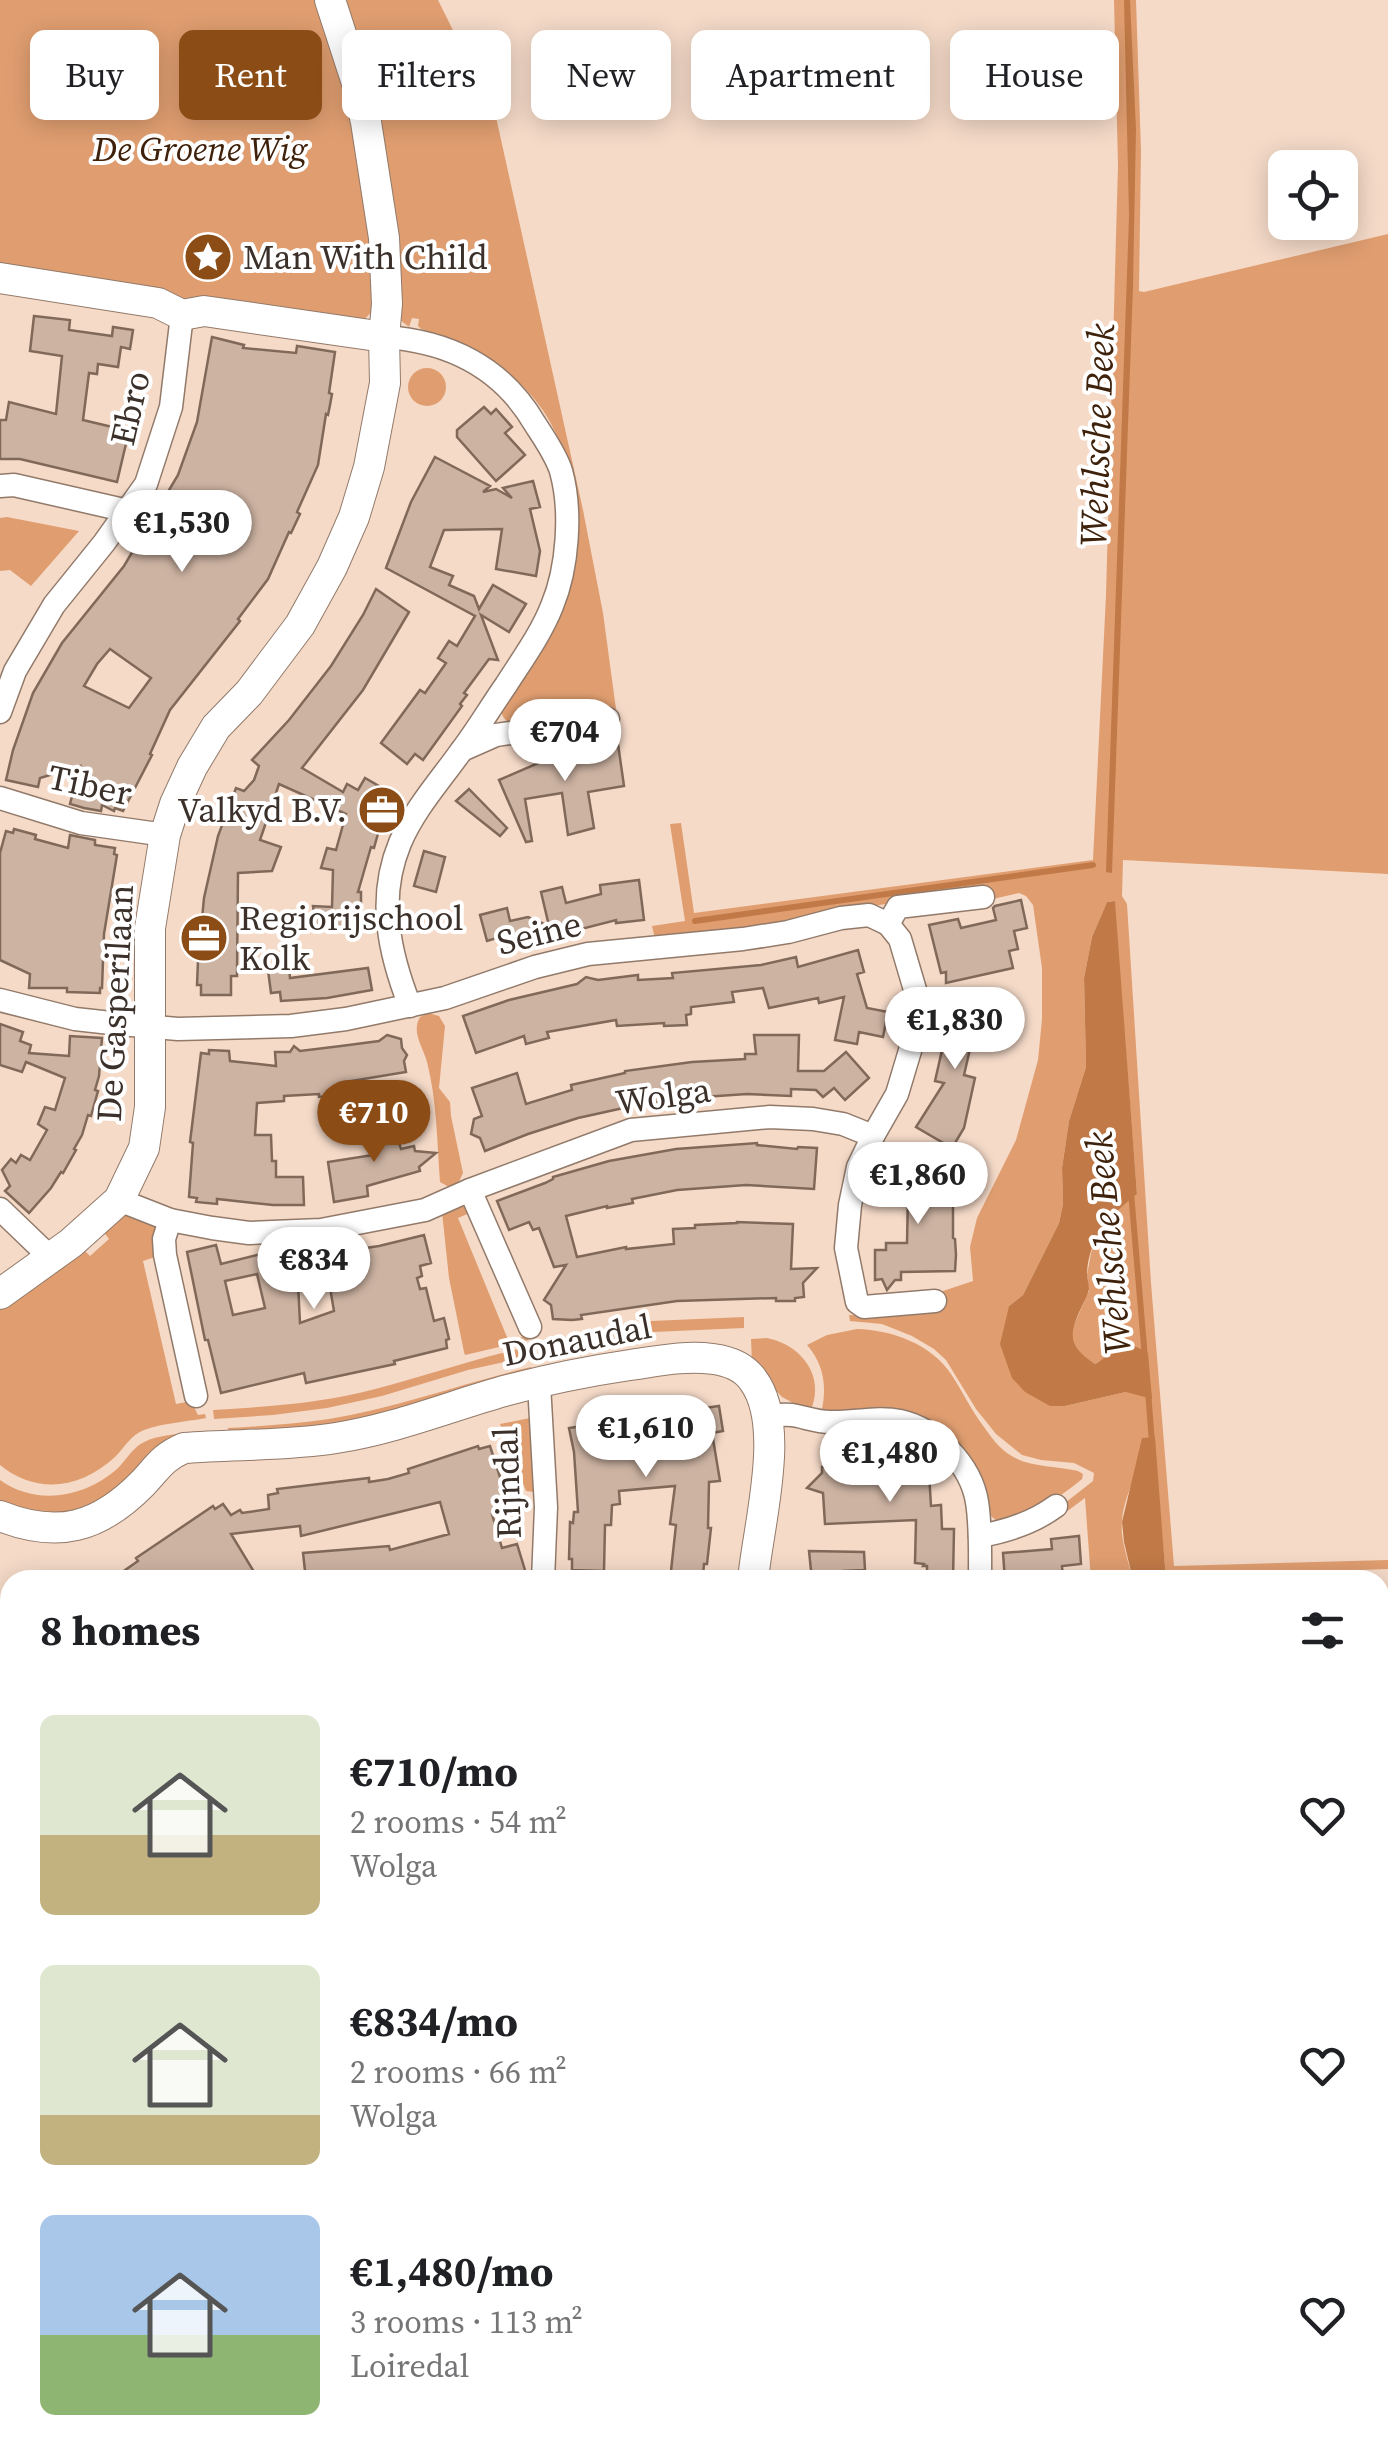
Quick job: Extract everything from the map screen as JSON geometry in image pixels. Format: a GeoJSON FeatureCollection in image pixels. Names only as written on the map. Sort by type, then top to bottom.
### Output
{"type":"FeatureCollection","features":[{"type":"Feature","properties":{"kind":"street","name":"De Gasperilaan"},"geometry":{"type":"LineString","coordinates":[[0,1294],[51,1258],[119,1200],[144,1148],[150,1107],[150,928],[175,804],[216,727],[249,693],[300,625],[354,517],[368,467],[384,383],[384,238],[366,122],[330,0]]}},
{"type":"Feature","properties":{"kind":"street"},"geometry":{"type":"LineString","coordinates":[[0,278],[158,303],[182,315],[204,311],[436,344],[461,354],[496,377],[525,407],[560,467],[568,511],[564,557],[553,605],[529,650],[414,817],[399,845],[387,905],[388,937],[410,1006]]}},
{"type":"Feature","properties":{"kind":"street","name":"Ebro"},"geometry":{"type":"LineString","coordinates":[[0,712],[15,671],[54,605],[146,484],[171,407],[182,315]]}},
{"type":"Feature","properties":{"kind":"street"},"geometry":{"type":"LineString","coordinates":[[0,486],[14,485],[128,511]]}},
{"type":"Feature","properties":{"kind":"street"},"geometry":{"type":"LineString","coordinates":[[462,750],[496,735],[608,719]]}},
{"type":"Feature","properties":{"kind":"street","name":"Tiber"},"geometry":{"type":"LineString","coordinates":[[0,798],[81,823],[166,835]]}},
{"type":"Feature","properties":{"kind":"street"},"geometry":{"type":"LineString","coordinates":[[936,1301],[864,1307],[858,1302],[846,1248],[850,1205],[858,1167],[898,1094],[915,1034],[916,993],[908,959],[888,924],[898,908],[983,896]]}},
{"type":"Feature","properties":{"kind":"street","name":"Seine"},"geometry":{"type":"LineString","coordinates":[[0,1000],[75,1020],[178,1029],[291,1026],[346,1020],[445,998],[536,966],[588,954],[743,939],[869,915],[888,924]]}},
{"type":"Feature","properties":{"kind":"street","name":"Wolga"},"geometry":{"type":"LineString","coordinates":[[119,1200],[170,1220],[248,1232],[321,1230],[425,1210],[631,1130],[770,1117],[843,1124],[873,1136]]}},
{"type":"Feature","properties":{"kind":"street"},"geometry":{"type":"LineString","coordinates":[[470,1190],[530,1327]]}},
{"type":"Feature","properties":{"kind":"street"},"geometry":{"type":"LineString","coordinates":[[0,1209],[51,1258]]}},
{"type":"Feature","properties":{"kind":"street"},"geometry":{"type":"LineString","coordinates":[[170,1220],[164,1239],[166,1255],[196,1396]]}},
{"type":"Feature","properties":{"kind":"street","name":"Donaudal"},"geometry":{"type":"LineString","coordinates":[[0,1516],[26,1527],[62,1529],[94,1520],[128,1496],[169,1455],[184,1448],[338,1438],[539,1384],[683,1358],[713,1359],[734,1364],[746,1372],[762,1396],[768,1416],[769,1449],[753,1570]]}},
{"type":"Feature","properties":{"kind":"street","name":"Rijndal"},"geometry":{"type":"LineString","coordinates":[[539,1384],[546,1507],[543,1570]]}},
{"type":"Feature","properties":{"kind":"street"},"geometry":{"type":"LineString","coordinates":[[768,1416],[789,1414],[832,1422],[897,1420],[930,1434],[950,1450],[977,1498],[980,1570]]}},
{"type":"Feature","properties":{"kind":"street"},"geometry":{"type":"LineString","coordinates":[[980,1536],[1010,1530],[1056,1506]]}},
{"type":"Feature","properties":{"kind":"green space","name":"De Groene Wig"},"geometry":{"type":"Polygon","coordinates":[[[0,0],[320,0],[342,84],[342,120],[352,120],[365,171],[375,308],[364,320],[197,302],[0,271],[0,0]]]}},
{"type":"Feature","properties":{"kind":"green space"},"geometry":{"type":"Polygon","coordinates":[[[341,0],[438,0],[453,30],[346,30],[341,0]]]}},
{"type":"Feature","properties":{"kind":"green space"},"geometry":{"type":"Polygon","coordinates":[[[1114,0],[1136,0],[1141,151],[1139,291],[1388,234],[1388,874],[1123,860],[1122,896],[1127,904],[1174,1566],[1388,1560],[1388,1569],[1165,1570],[1154,1437],[1124,1509],[1123,1540],[1130,1570],[1090,1570],[1085,1498],[1054,1521],[1053,1517],[1056,1510],[1093,1481],[1094,1473],[1074,1463],[1022,1455],[996,1434],[946,1360],[934,1349],[882,1324],[850,1321],[849,1315],[880,1316],[973,1281],[970,1247],[977,1218],[1016,1140],[1038,1060],[1042,968],[1033,905],[1026,896],[1019,893],[984,901],[923,898],[800,922],[655,939],[652,926],[685,921],[670,824],[681,823],[694,913],[1093,860],[1106,595],[1118,165],[1119,30],[1115,30],[1114,0]],[[1114,901],[1107,902],[1092,937],[1084,978],[1086,1067],[1069,1121],[1059,1223],[1023,1295],[1009,1306],[1050,1406],[1126,1392],[1116,1346],[1095,1364],[1072,1345],[1072,1329],[1089,1291],[1091,1253],[1101,1228],[1113,1212],[1137,1194],[1114,901]]]}},
{"type":"Feature","properties":{"kind":"green space"},"geometry":{"type":"Polygon","coordinates":[[[363,120],[497,120],[583,510],[616,709],[512,724],[502,714],[500,704],[543,644],[568,462],[544,412],[515,379],[471,349],[421,329],[419,319],[412,318],[409,327],[399,319],[363,120]]]}},
{"type":"Feature","properties":{"kind":"green space"},"geometry":{"type":"Polygon","coordinates":[[[427,368],[441,373],[446,387],[441,401],[427,406],[413,401],[408,387],[413,373],[427,368]]]}},
{"type":"Feature","properties":{"kind":"green space"},"geometry":{"type":"Polygon","coordinates":[[[0,518],[79,531],[31,586],[10,570],[0,571],[0,518]]]}},
{"type":"Feature","properties":{"kind":"green space"},"geometry":{"type":"Polygon","coordinates":[[[428,1013],[439,1016],[445,1026],[439,1088],[450,1102],[463,1173],[458,1184],[449,1187],[440,1182],[433,1092],[417,1034],[420,1017],[428,1013]]]}},
{"type":"Feature","properties":{"kind":"green space"},"geometry":{"type":"Polygon","coordinates":[[[459,1206],[471,1207],[472,1212],[458,1218],[509,1342],[525,1336],[529,1340],[465,1355],[449,1278],[442,1212],[459,1206]]]}},
{"type":"Feature","properties":{"kind":"green space"},"geometry":{"type":"Polygon","coordinates":[[[126,1214],[158,1226],[158,1256],[143,1261],[176,1404],[191,1401],[198,1415],[205,1414],[206,1418],[144,1430],[102,1468],[73,1482],[29,1481],[0,1465],[0,1303],[82,1248],[90,1256],[109,1239],[102,1230],[126,1214]]]}},
{"type":"Feature","properties":{"kind":"green space"},"geometry":{"type":"Polygon","coordinates":[[[744,1317],[744,1328],[653,1332],[549,1353],[543,1344],[651,1321],[744,1317]]]}},
{"type":"Feature","properties":{"kind":"green space"},"geometry":{"type":"Polygon","coordinates":[[[857,1329],[897,1336],[933,1354],[951,1374],[979,1421],[1006,1452],[1026,1462],[1078,1471],[1083,1474],[1082,1479],[1042,1505],[997,1521],[943,1431],[821,1414],[823,1378],[807,1345],[827,1335],[857,1329]]]}},
{"type":"Feature","properties":{"kind":"green space"},"geometry":{"type":"Polygon","coordinates":[[[767,1338],[791,1348],[808,1364],[815,1387],[810,1412],[782,1397],[752,1364],[751,1339],[767,1338]]]}},
{"type":"Feature","properties":{"kind":"green space"},"geometry":{"type":"Polygon","coordinates":[[[532,1346],[535,1351],[531,1356],[382,1396],[327,1408],[214,1419],[213,1410],[341,1397],[532,1346]]]}},
{"type":"Feature","properties":{"kind":"green space"},"geometry":{"type":"Polygon","coordinates":[[[531,1367],[532,1375],[360,1423],[229,1441],[228,1428],[354,1414],[531,1367]]]}},
{"type":"Feature","properties":{"kind":"green space"},"geometry":{"type":"Polygon","coordinates":[[[535,1417],[534,1492],[526,1491],[500,1424],[535,1417]]]}},
{"type":"Feature","properties":{"kind":"green space"},"geometry":{"type":"Polygon","coordinates":[[[185,1433],[187,1441],[102,1503],[55,1516],[0,1504],[0,1480],[44,1496],[76,1492],[105,1478],[144,1442],[185,1433]]]}},
{"type":"Feature","properties":{"kind":"shaded area"},"geometry":{"type":"Polygon","coordinates":[[[1124,0],[1130,0],[1136,129],[1112,873],[1106,872],[1129,216],[1124,0]]]}},
{"type":"Feature","properties":{"kind":"shaded area"},"geometry":{"type":"Polygon","coordinates":[[[1115,901],[1137,1194],[1110,1219],[1092,1249],[1087,1273],[1089,1289],[1073,1338],[1079,1351],[1095,1364],[1125,1345],[1148,1353],[1152,1399],[1126,1392],[1050,1406],[1025,1392],[1012,1378],[1000,1344],[1009,1306],[1023,1295],[1059,1223],[1069,1121],[1086,1067],[1084,978],[1092,937],[1107,902],[1115,901]]]}},
{"type":"Feature","properties":{"kind":"shaded area"},"geometry":{"type":"Polygon","coordinates":[[[1155,1437],[1165,1570],[1131,1570],[1124,1542],[1122,1522],[1142,1438],[1155,1437]]]}},
{"type":"Feature","properties":{"kind":"building"},"geometry":{"type":"Polygon","coordinates":[[[34,316],[70,320],[69,330],[112,336],[113,327],[133,330],[130,349],[121,347],[118,367],[98,364],[97,374],[89,373],[83,420],[129,431],[117,482],[20,459],[0,459],[0,420],[6,420],[9,402],[56,414],[62,356],[30,351],[34,316]]]}},
{"type":"Feature","properties":{"kind":"building"},"geometry":{"type":"Polygon","coordinates":[[[212,337],[244,345],[243,348],[296,353],[297,346],[335,352],[329,393],[332,394],[318,465],[297,512],[300,514],[268,579],[170,710],[123,811],[102,805],[101,811],[70,804],[80,766],[40,778],[38,787],[6,780],[33,693],[62,643],[124,566],[178,475],[197,422],[212,337]],[[110,649],[84,686],[129,708],[151,678],[110,649]]]}},
{"type":"Feature","properties":{"kind":"building"},"geometry":{"type":"Polygon","coordinates":[[[484,407],[491,414],[496,409],[512,427],[505,433],[525,455],[496,481],[457,437],[457,430],[484,407]]]}},
{"type":"Feature","properties":{"kind":"building"},"geometry":{"type":"Polygon","coordinates":[[[435,457],[490,486],[483,492],[496,489],[512,498],[503,488],[533,481],[540,507],[530,509],[540,551],[536,576],[496,569],[502,529],[444,530],[430,567],[453,576],[449,585],[474,596],[479,609],[493,585],[526,604],[509,632],[481,615],[498,660],[489,659],[464,693],[467,695],[462,706],[423,760],[415,754],[407,764],[381,743],[420,690],[425,693],[446,663],[438,658],[449,641],[457,646],[475,616],[386,568],[411,502],[435,457]]]}},
{"type":"Feature","properties":{"kind":"building"},"geometry":{"type":"Polygon","coordinates":[[[376,589],[409,612],[363,690],[302,768],[343,792],[347,784],[358,790],[365,778],[396,796],[374,848],[371,847],[358,892],[361,915],[351,914],[351,927],[316,926],[313,906],[332,907],[333,870],[321,868],[327,848],[336,850],[346,814],[279,784],[260,840],[281,847],[272,871],[238,873],[237,976],[231,976],[231,995],[201,995],[201,985],[197,985],[204,898],[218,836],[236,788],[244,791],[254,780],[259,766],[252,760],[331,666],[376,589]]]}},
{"type":"Feature","properties":{"kind":"building"},"geometry":{"type":"Polygon","coordinates":[[[618,744],[624,786],[588,792],[594,828],[568,835],[562,793],[525,799],[532,841],[526,842],[499,780],[543,761],[536,757],[618,744]]]}},
{"type":"Feature","properties":{"kind":"building"},"geometry":{"type":"Polygon","coordinates":[[[469,789],[507,828],[500,836],[456,801],[469,789]]]}},
{"type":"Feature","properties":{"kind":"building"},"geometry":{"type":"Polygon","coordinates":[[[14,829],[68,848],[70,835],[115,848],[100,993],[29,988],[30,974],[0,960],[0,853],[6,831],[13,833],[14,829]]]}},
{"type":"Feature","properties":{"kind":"building"},"geometry":{"type":"Polygon","coordinates":[[[424,851],[445,857],[436,892],[414,886],[424,851]]]}},
{"type":"Feature","properties":{"kind":"building"},"geometry":{"type":"Polygon","coordinates":[[[639,880],[644,920],[616,920],[503,949],[500,937],[487,941],[480,915],[507,908],[510,921],[528,917],[549,926],[541,892],[562,887],[566,903],[601,894],[600,885],[639,880]]]}},
{"type":"Feature","properties":{"kind":"building"},"geometry":{"type":"Polygon","coordinates":[[[1021,900],[1027,928],[1014,931],[1018,949],[1009,951],[1013,968],[946,983],[946,972],[941,973],[929,925],[958,919],[961,928],[996,920],[995,906],[1021,900]]]}},
{"type":"Feature","properties":{"kind":"building"},"geometry":{"type":"Polygon","coordinates":[[[858,950],[864,972],[857,974],[867,1008],[888,1012],[883,1037],[859,1032],[857,1044],[835,1040],[844,997],[769,1008],[763,988],[732,992],[734,1002],[691,1007],[691,1014],[686,1015],[687,1025],[617,1026],[616,1020],[547,1032],[549,1038],[526,1044],[524,1036],[476,1053],[463,1016],[577,984],[586,977],[673,978],[672,973],[761,965],[796,957],[798,967],[858,950]]]}},
{"type":"Feature","properties":{"kind":"building"},"geometry":{"type":"Polygon","coordinates":[[[289,968],[290,978],[368,968],[372,990],[281,1001],[280,992],[271,993],[268,970],[289,968]]]}},
{"type":"Feature","properties":{"kind":"building"},"geometry":{"type":"Polygon","coordinates":[[[946,1000],[987,1003],[987,1036],[973,1036],[964,1075],[975,1078],[964,1128],[952,1148],[916,1127],[944,1083],[935,1081],[945,1037],[946,1000]]]}},
{"type":"Feature","properties":{"kind":"building"},"geometry":{"type":"Polygon","coordinates":[[[0,1024],[23,1032],[20,1041],[31,1045],[29,1053],[69,1056],[70,1036],[102,1038],[95,1090],[98,1091],[91,1116],[88,1115],[63,1173],[29,1213],[5,1191],[10,1186],[2,1170],[11,1159],[16,1163],[21,1155],[30,1160],[47,1130],[38,1124],[45,1107],[55,1110],[65,1078],[26,1062],[22,1072],[0,1065],[0,1024]]]}},
{"type":"Feature","properties":{"kind":"building"},"geometry":{"type":"Polygon","coordinates":[[[387,1035],[401,1039],[407,1055],[406,1072],[339,1083],[340,1095],[284,1096],[284,1101],[257,1103],[255,1135],[271,1135],[276,1177],[303,1177],[304,1205],[217,1199],[217,1204],[196,1202],[197,1198],[189,1197],[193,1143],[190,1142],[201,1053],[229,1051],[230,1061],[276,1066],[275,1052],[290,1052],[294,1046],[300,1051],[379,1041],[387,1035]]]}},
{"type":"Feature","properties":{"kind":"building"},"geometry":{"type":"Polygon","coordinates":[[[754,1035],[799,1035],[798,1071],[824,1071],[846,1052],[869,1078],[845,1100],[834,1088],[823,1097],[816,1090],[791,1089],[791,1096],[747,1094],[637,1105],[578,1118],[485,1151],[480,1138],[471,1134],[474,1119],[482,1116],[472,1088],[517,1073],[526,1104],[572,1090],[571,1085],[625,1071],[745,1059],[745,1054],[756,1054],[754,1035]]]}},
{"type":"Feature","properties":{"kind":"building"},"geometry":{"type":"Polygon","coordinates":[[[384,1120],[389,1138],[397,1136],[401,1149],[414,1146],[415,1151],[436,1153],[419,1167],[420,1171],[367,1186],[368,1196],[334,1202],[328,1162],[373,1155],[365,1125],[384,1120]]]}},
{"type":"Feature","properties":{"kind":"building"},"geometry":{"type":"Polygon","coordinates":[[[757,1143],[817,1148],[814,1189],[746,1185],[677,1190],[566,1216],[577,1257],[626,1247],[674,1244],[673,1229],[695,1225],[793,1224],[791,1269],[817,1268],[803,1283],[804,1297],[795,1301],[677,1301],[581,1315],[582,1319],[553,1319],[551,1305],[544,1300],[566,1265],[554,1267],[539,1228],[533,1230],[529,1222],[509,1230],[497,1201],[553,1177],[609,1161],[676,1149],[757,1143]]]}},
{"type":"Feature","properties":{"kind":"building"},"geometry":{"type":"Polygon","coordinates":[[[899,1153],[937,1169],[921,1206],[953,1199],[955,1271],[901,1272],[901,1280],[895,1280],[887,1290],[882,1279],[875,1280],[875,1250],[886,1250],[886,1243],[907,1243],[908,1194],[893,1188],[897,1177],[886,1172],[888,1157],[899,1153]]]}},
{"type":"Feature","properties":{"kind":"building"},"geometry":{"type":"Polygon","coordinates":[[[424,1235],[431,1263],[420,1266],[422,1276],[417,1278],[420,1289],[426,1288],[434,1321],[444,1318],[447,1348],[394,1361],[395,1364],[306,1383],[304,1373],[221,1393],[205,1340],[187,1252],[216,1245],[221,1264],[261,1254],[262,1258],[292,1256],[296,1252],[300,1256],[379,1246],[424,1235]],[[257,1274],[225,1281],[233,1315],[265,1308],[257,1274]],[[329,1282],[298,1283],[300,1323],[334,1311],[329,1282]]]}},
{"type":"Feature","properties":{"kind":"building"},"geometry":{"type":"Polygon","coordinates":[[[719,1406],[723,1431],[712,1433],[720,1481],[709,1482],[711,1528],[703,1570],[671,1570],[676,1525],[670,1524],[675,1486],[619,1491],[620,1504],[612,1505],[611,1525],[605,1525],[604,1570],[572,1570],[570,1522],[573,1523],[574,1512],[578,1512],[569,1428],[719,1406]]]}},
{"type":"Feature","properties":{"kind":"building"},"geometry":{"type":"Polygon","coordinates":[[[478,1446],[490,1446],[510,1508],[492,1514],[502,1548],[517,1544],[525,1570],[305,1570],[303,1553],[389,1546],[390,1550],[449,1534],[440,1502],[301,1536],[300,1526],[231,1534],[253,1570],[125,1570],[138,1561],[136,1558],[213,1506],[215,1509],[223,1504],[231,1515],[240,1510],[242,1513],[269,1509],[268,1495],[278,1493],[277,1489],[369,1478],[369,1482],[409,1473],[408,1469],[478,1446]]]}},
{"type":"Feature","properties":{"kind":"building"},"geometry":{"type":"Polygon","coordinates":[[[891,1454],[891,1463],[925,1461],[931,1506],[941,1505],[942,1529],[954,1529],[953,1570],[927,1570],[924,1564],[915,1563],[916,1520],[825,1524],[823,1493],[807,1488],[822,1473],[822,1467],[856,1465],[855,1455],[891,1454]]]}},
{"type":"Feature","properties":{"kind":"building"},"geometry":{"type":"Polygon","coordinates":[[[1079,1536],[1081,1564],[1062,1566],[1062,1570],[1004,1570],[1003,1553],[1052,1549],[1051,1539],[1079,1536]]]}},
{"type":"Feature","properties":{"kind":"building"},"geometry":{"type":"Polygon","coordinates":[[[809,1551],[864,1552],[865,1570],[811,1570],[809,1551]]]}},
{"type":"Feature","properties":{"kind":"waterway"},"geometry":{"type":"LineString","coordinates":[[695,921],[1093,865]]}},
{"type":"Feature","properties":{"kind":"waterway","name":"Wehlsche Beek"},"geometry":{"type":"LineString","coordinates":[[1131,1192],[1145,1358]]}},
{"type":"Feature","properties":{"kind":"waterway","name":"Wehlsche Beek"},"geometry":{"type":"LineString","coordinates":[[1148,1391],[1152,1443]]}},
{"type":"Feature","properties":{"kind":"place","name":"Man With Child"},"geometry":{"type":"Point","coordinates":[208,257]}},
{"type":"Feature","properties":{"kind":"place","name":"Valkyd B.V."},"geometry":{"type":"Point","coordinates":[382,810]}},
{"type":"Feature","properties":{"kind":"place","name":"Regiorijschool Kolk"},"geometry":{"type":"Point","coordinates":[204,938]}}]}
